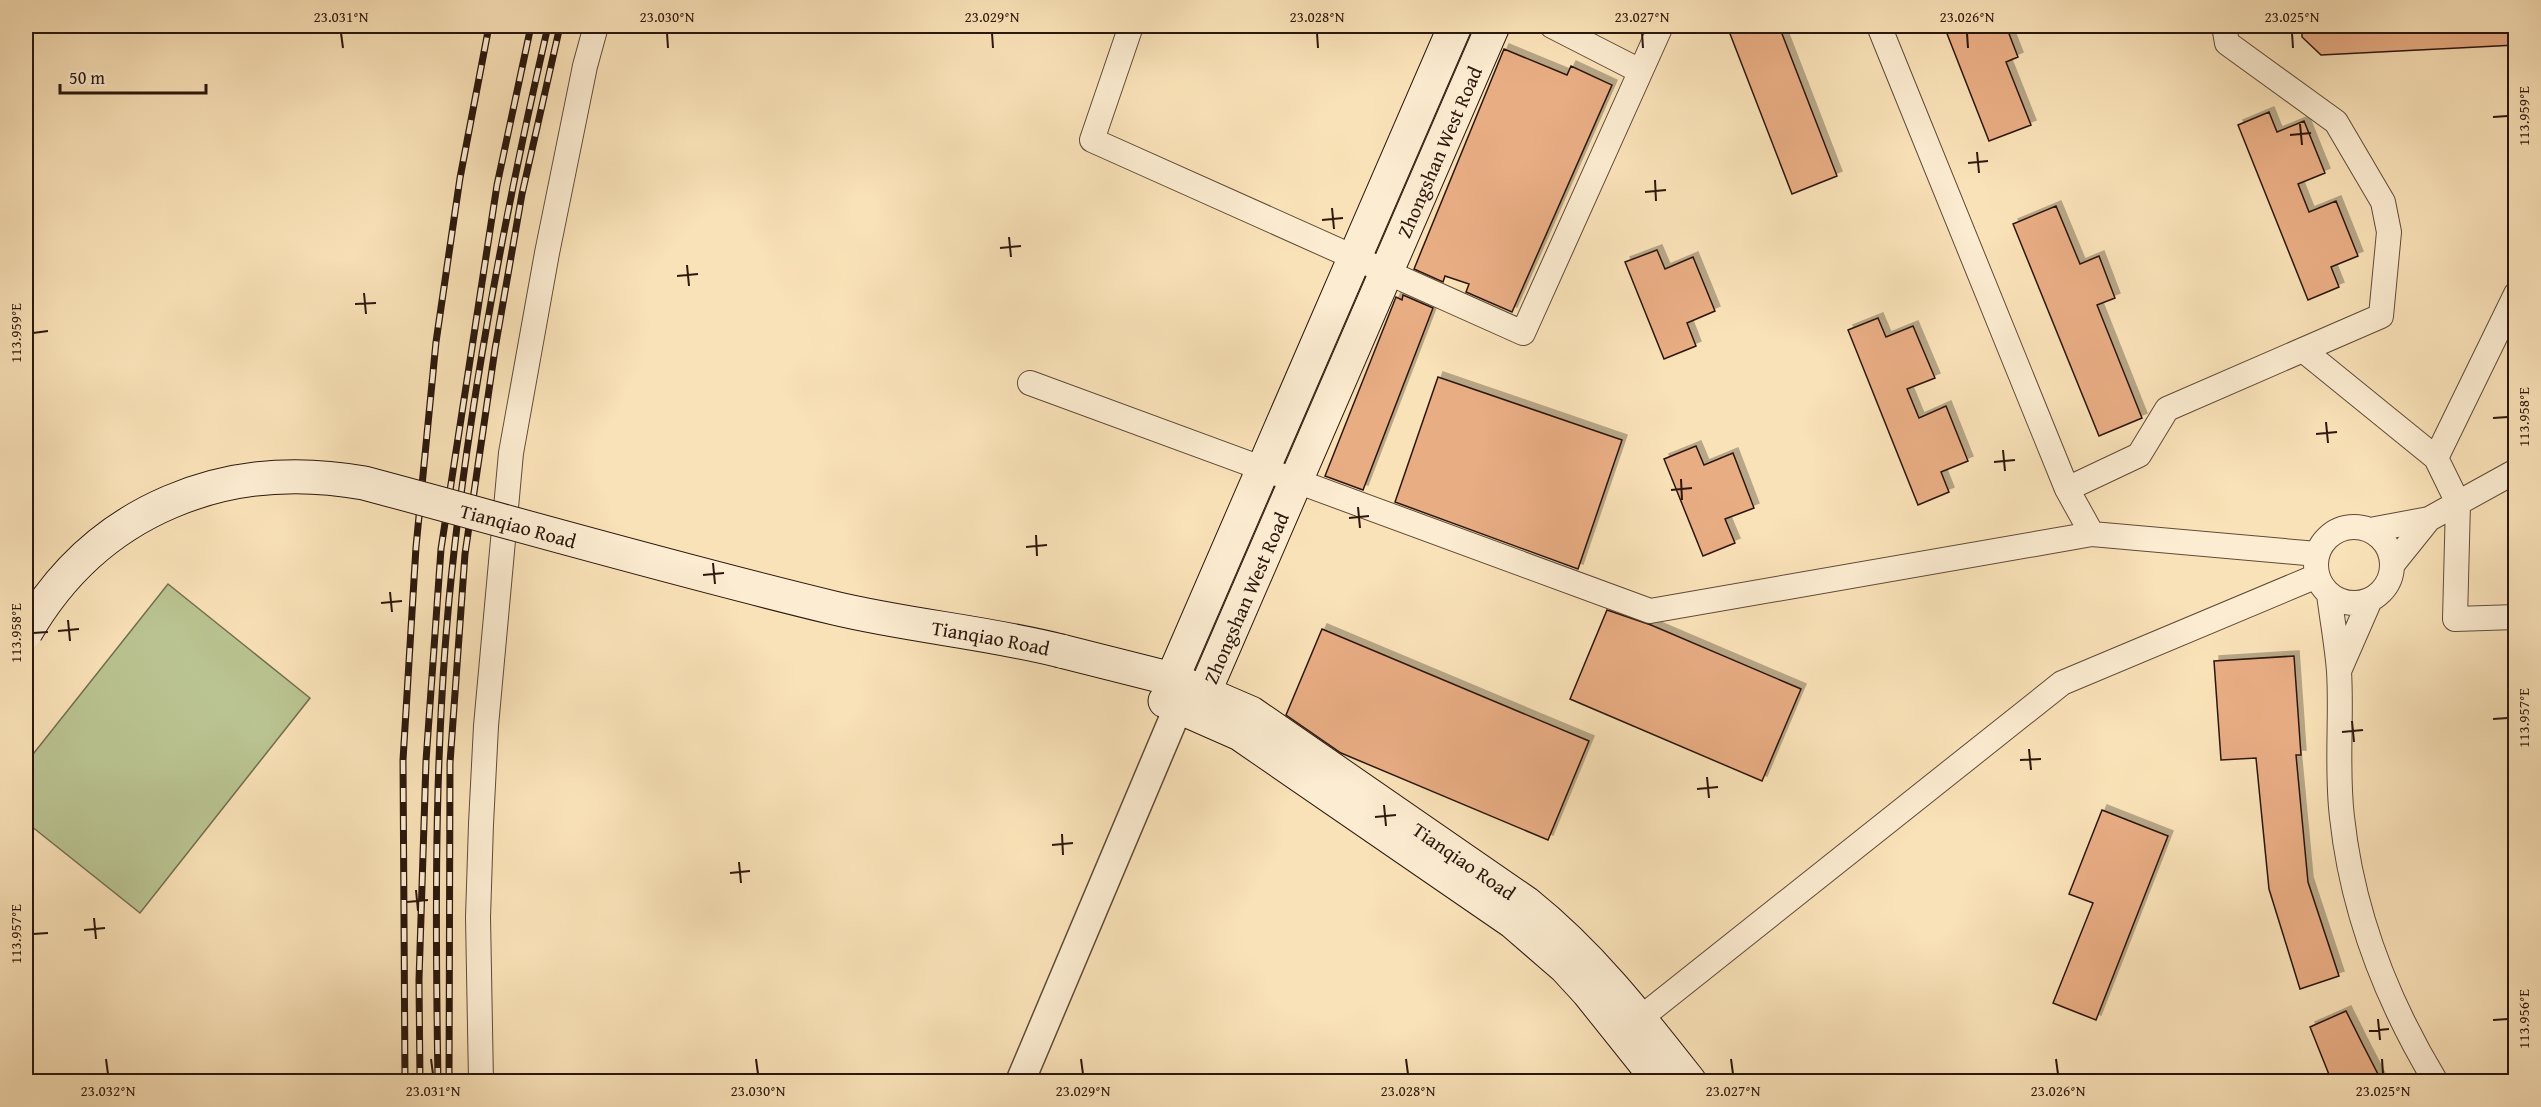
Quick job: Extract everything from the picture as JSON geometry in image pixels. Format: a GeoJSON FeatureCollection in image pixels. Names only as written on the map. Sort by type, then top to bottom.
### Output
{"type":"FeatureCollection","features":[{"type":"Feature","properties":{"kind":"main road","name":"Zhongshan West Road"},"geometry":{"type":"LineString","coordinates":[[1185,693],[1263,469],[1455,26]]}},
{"type":"Feature","properties":{"kind":"main road","name":"Zhongshan West Road"},"geometry":{"type":"LineString","coordinates":[[1185,693],[1296,480],[1492,26]]}},
{"type":"Feature","properties":{"kind":"main road","name":"Tianqiao Road"},"geometry":{"type":"LineString","coordinates":[[26,632],[50,594],[69,572],[113,534],[137,518],[189,494],[217,485],[264,477],[304,475],[364,483],[831,608],[1061,651],[1185,693],[1240,734],[1513,922],[1631,1026],[1690,1082]]}},
{"type":"Feature","properties":{"kind":"main road","name":"Tianqiao Road"},"geometry":{"type":"LineString","coordinates":[[1631,1026],[1660,1082]]}},
{"type":"Feature","properties":{"kind":"street"},"geometry":{"type":"LineString","coordinates":[[480,1082],[478,940],[481,824],[486,726],[511,453],[550,241],[585,66],[596,26]]}},
{"type":"Feature","properties":{"kind":"street"},"geometry":{"type":"LineString","coordinates":[[1131,26],[1092,140],[1523,333],[1662,26]]}},
{"type":"Feature","properties":{"kind":"street"},"geometry":{"type":"LineString","coordinates":[[1552,26],[1640,71]]}},
{"type":"Feature","properties":{"kind":"street"},"geometry":{"type":"LineString","coordinates":[[1879,26],[2067,489],[2092,534]]}},
{"type":"Feature","properties":{"kind":"street"},"geometry":{"type":"LineString","coordinates":[[2067,489],[2139,455],[2167,409],[2381,316],[2389,232],[2383,202],[2336,122],[2227,43],[2224,26]]}},
{"type":"Feature","properties":{"kind":"street"},"geometry":{"type":"LineString","coordinates":[[2436,458],[2516,294]]}},
{"type":"Feature","properties":{"kind":"street"},"geometry":{"type":"LineString","coordinates":[[2303,350],[2436,458],[2458,503],[2455,619],[2516,617]]}},
{"type":"Feature","properties":{"kind":"street"},"geometry":{"type":"LineString","coordinates":[[1030,383],[1650,611],[2092,534],[2321,575],[2348,603],[2370,600]]}},
{"type":"Feature","properties":{"kind":"street"},"geometry":{"type":"LineString","coordinates":[[2436,1082],[2410,1040],[2379,969],[2355,894],[2342,817],[2337,740],[2339,671],[2321,575],[2329,536],[2338,530],[2359,527],[2370,530],[2429,519],[2516,471]]}},
{"type":"Feature","properties":{"kind":"street"},"geometry":{"type":"LineString","coordinates":[[2339,671],[2370,600],[2386,585],[2392,565],[2429,519]]}},
{"type":"Feature","properties":{"kind":"street"},"geometry":{"type":"LineString","coordinates":[[2370,530],[2386,544],[2392,565]]}},
{"type":"Feature","properties":{"kind":"street"},"geometry":{"type":"LineString","coordinates":[[1631,1026],[2062,683],[2321,575]]}},
{"type":"Feature","properties":{"kind":"street"},"geometry":{"type":"LineString","coordinates":[[1020,1082],[1185,693]]}},
{"type":"Feature","properties":{"kind":"green space"},"geometry":{"type":"Polygon","coordinates":[[[168,584],[310,698],[140,913],[26,822],[26,763],[168,584]]]}},
{"type":"Feature","properties":{"kind":"building"},"geometry":{"type":"Polygon","coordinates":[[[1727,26],[1779,26],[1837,176],[1792,194],[1727,26]]]}},
{"type":"Feature","properties":{"kind":"building"},"geometry":{"type":"Polygon","coordinates":[[[1944,26],[2006,26],[2018,57],[2006,62],[2031,125],[1989,141],[1944,26]]]}},
{"type":"Feature","properties":{"kind":"building"},"geometry":{"type":"Polygon","coordinates":[[[2302,26],[2516,26],[2516,45],[2321,55],[2302,37],[2302,26]]]}},
{"type":"Feature","properties":{"kind":"building"},"geometry":{"type":"Polygon","coordinates":[[[1504,49],[1567,75],[1571,66],[1612,85],[1512,312],[1466,292],[1469,284],[1445,276],[1443,282],[1414,269],[1504,49]]]}},
{"type":"Feature","properties":{"kind":"building"},"geometry":{"type":"Polygon","coordinates":[[[2269,112],[2277,132],[2304,121],[2325,173],[2298,184],[2309,212],[2336,201],[2358,256],[2331,267],[2339,287],[2308,300],[2238,125],[2269,112]]]}},
{"type":"Feature","properties":{"kind":"building"},"geometry":{"type":"Polygon","coordinates":[[[2056,206],[2080,264],[2099,256],[2115,298],[2097,305],[2142,418],[2099,436],[2013,224],[2056,206]]]}},
{"type":"Feature","properties":{"kind":"building"},"geometry":{"type":"Polygon","coordinates":[[[1657,250],[1665,269],[1693,257],[1715,311],[1687,323],[1696,346],[1664,359],[1625,262],[1657,250]]]}},
{"type":"Feature","properties":{"kind":"building"},"geometry":{"type":"Polygon","coordinates":[[[1403,295],[1433,308],[1363,490],[1325,476],[1396,297],[1402,300],[1403,295]]]}},
{"type":"Feature","properties":{"kind":"building"},"geometry":{"type":"Polygon","coordinates":[[[1878,318],[1886,337],[1913,326],[1935,378],[1907,389],[1919,418],[1946,406],[1968,461],[1941,472],[1949,492],[1918,505],[1848,330],[1878,318]]]}},
{"type":"Feature","properties":{"kind":"building"},"geometry":{"type":"Polygon","coordinates":[[[1438,377],[1622,440],[1578,569],[1395,502],[1438,377]]]}},
{"type":"Feature","properties":{"kind":"building"},"geometry":{"type":"Polygon","coordinates":[[[1696,446],[1704,465],[1733,453],[1754,508],[1725,519],[1735,543],[1703,556],[1664,459],[1696,446]]]}},
{"type":"Feature","properties":{"kind":"building"},"geometry":{"type":"Polygon","coordinates":[[[1607,610],[1651,625],[1801,689],[1762,781],[1570,699],[1607,610]]]}},
{"type":"Feature","properties":{"kind":"building"},"geometry":{"type":"Polygon","coordinates":[[[1322,629],[1589,741],[1548,840],[1341,753],[1286,715],[1322,629]]]}},
{"type":"Feature","properties":{"kind":"building"},"geometry":{"type":"Polygon","coordinates":[[[2294,656],[2301,755],[2296,755],[2308,882],[2339,976],[2300,989],[2269,889],[2256,758],[2221,760],[2214,661],[2294,656]]]}},
{"type":"Feature","properties":{"kind":"building"},"geometry":{"type":"Polygon","coordinates":[[[2102,810],[2168,836],[2096,1020],[2053,1003],[2093,903],[2069,894],[2102,810]]]}},
{"type":"Feature","properties":{"kind":"building"},"geometry":{"type":"Polygon","coordinates":[[[2346,1011],[2382,1082],[2332,1082],[2310,1027],[2346,1011]]]}},
{"type":"Feature","properties":{"kind":"railway"},"geometry":{"type":"LineString","coordinates":[[405,1082],[403,760],[416,547],[436,342],[460,178],[489,26]]}},
{"type":"Feature","properties":{"kind":"railway"},"geometry":{"type":"LineString","coordinates":[[420,1082],[419,980],[426,761],[441,549],[497,185],[531,26]]}},
{"type":"Feature","properties":{"kind":"railway"},"geometry":{"type":"LineString","coordinates":[[438,1082],[437,816],[447,618],[462,486],[482,353],[519,156],[548,26]]}},
{"type":"Feature","properties":{"kind":"railway"},"geometry":{"type":"LineString","coordinates":[[449,1082],[450,763],[465,554],[495,349],[522,194],[560,26]]}}]}
